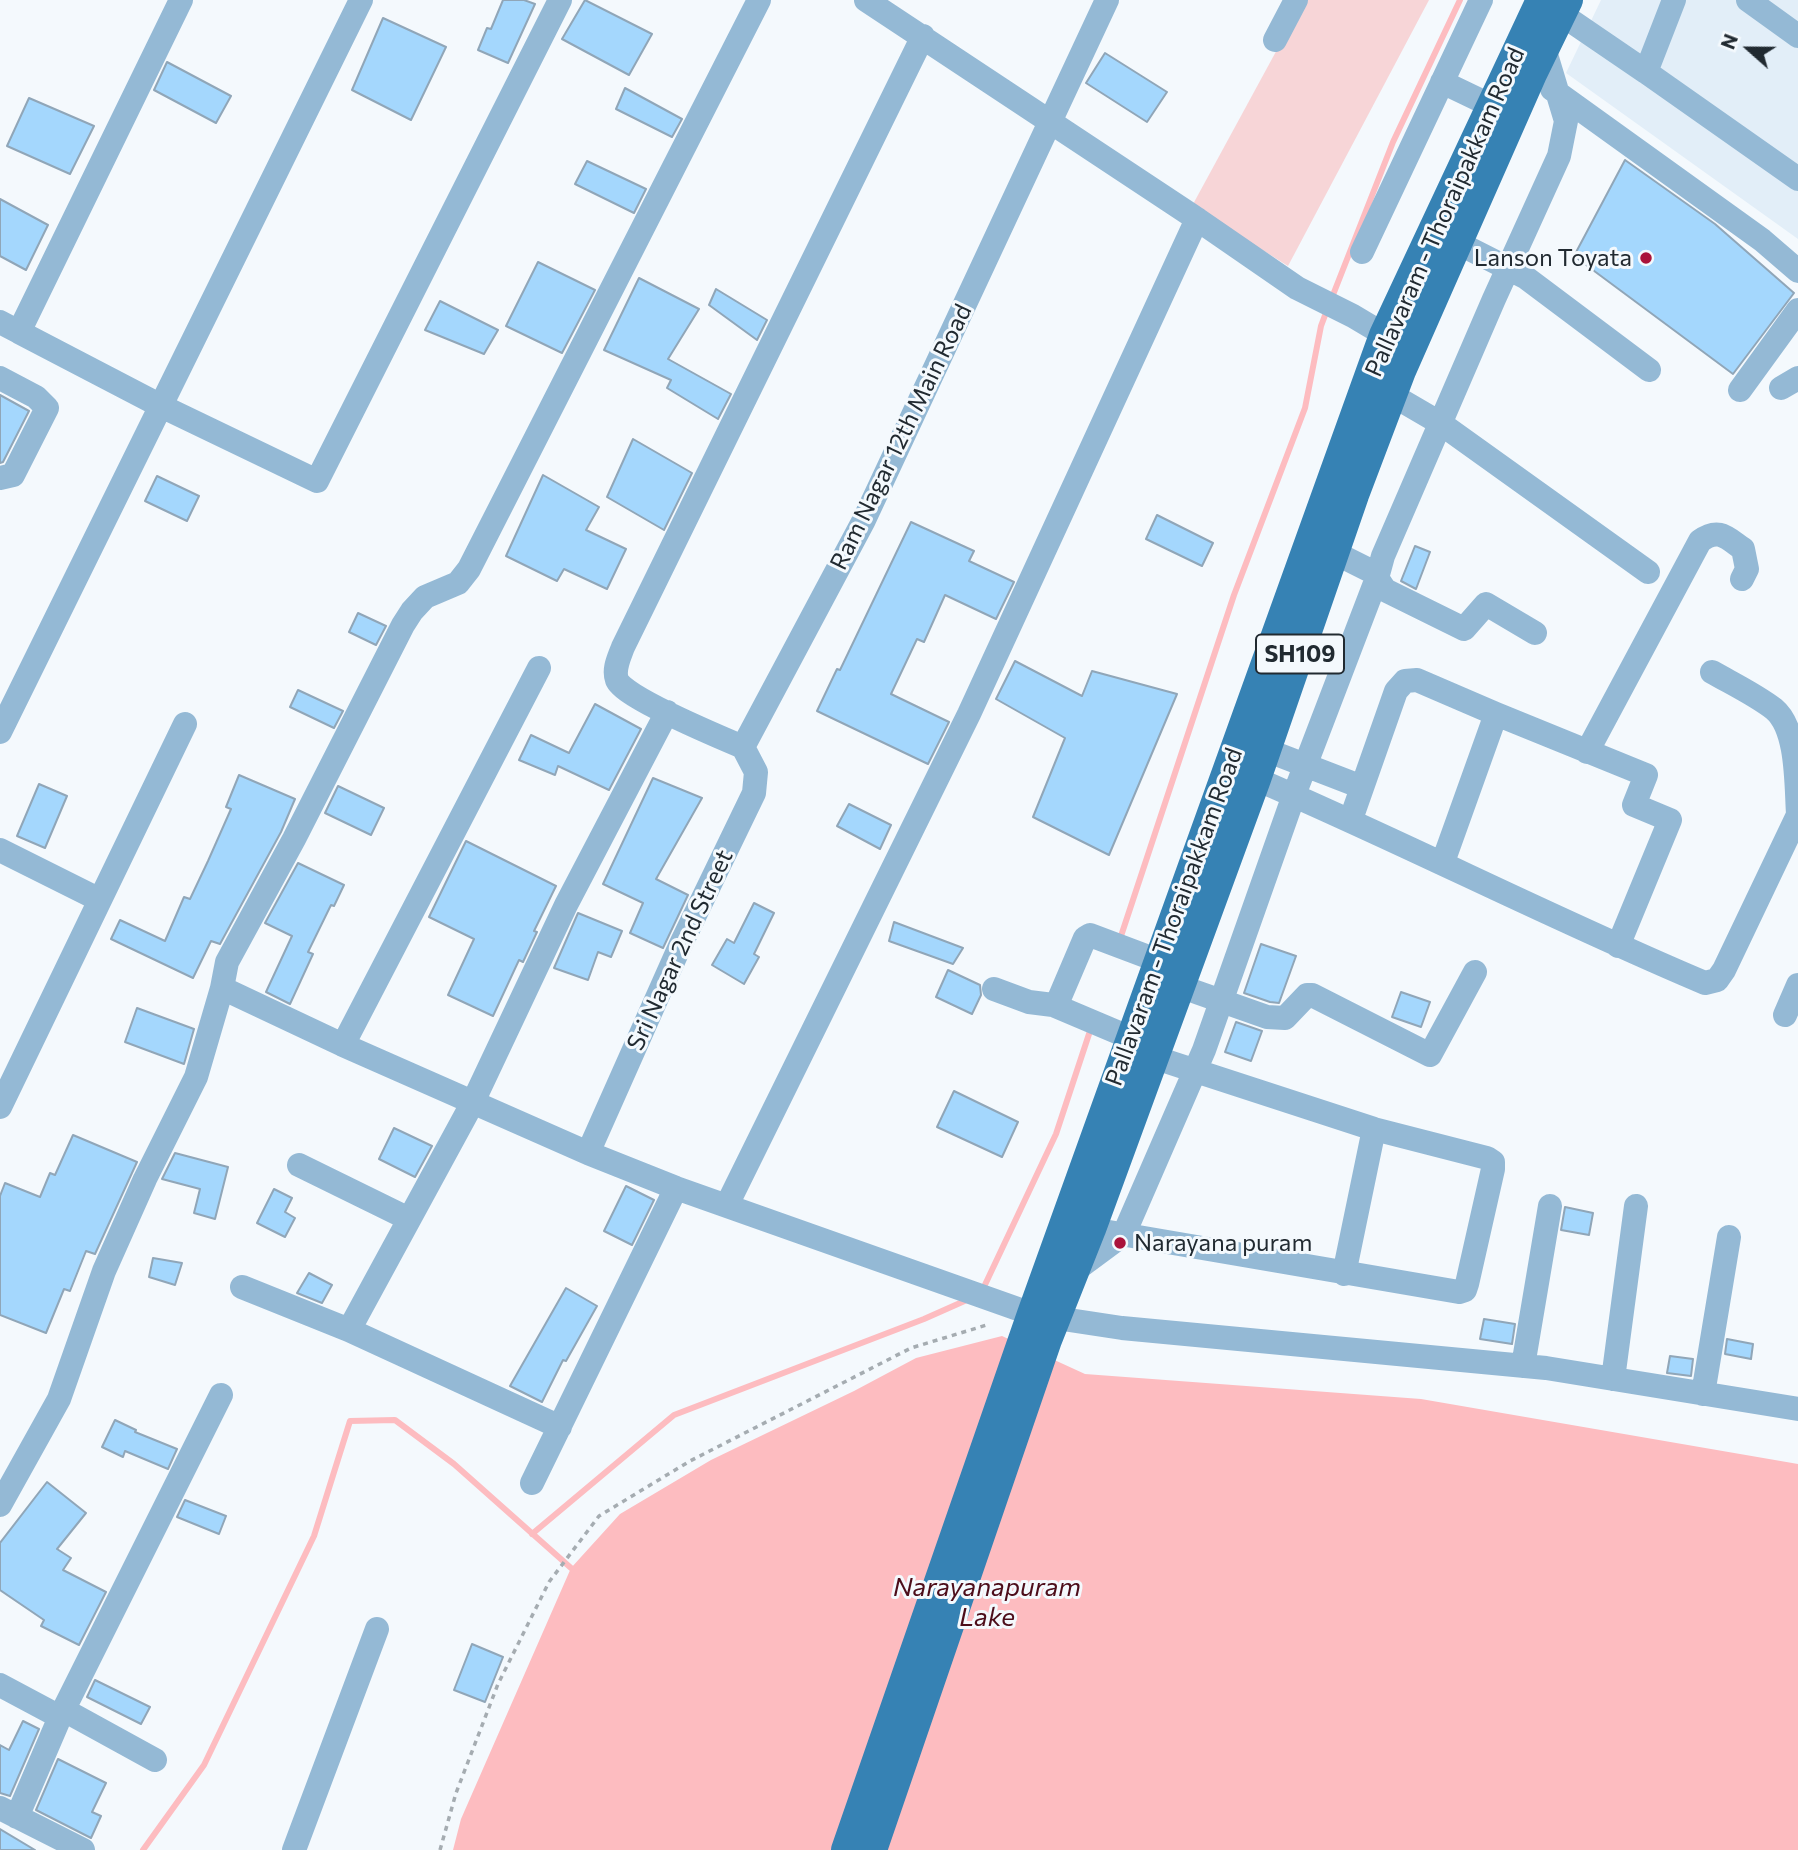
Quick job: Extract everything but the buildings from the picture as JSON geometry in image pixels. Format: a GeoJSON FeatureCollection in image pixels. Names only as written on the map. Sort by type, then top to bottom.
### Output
{"type":"FeatureCollection","features":[{"type":"Feature","properties":{"kind":"main road","name":"Pallavaram - Thoraipakkam Road"},"geometry":{"type":"LineString","coordinates":[[846,1850],[1044,1316],[1074,1271],[1091,1229],[1256,779],[1354,495],[1392,395],[1538,61],[1557,5]]}},
{"type":"Feature","properties":{"kind":"main road","name":"Pallavaram - Thoraipakkam Road"},"geometry":{"type":"LineString","coordinates":[[872,1850],[1044,1316],[1130,1038],[1384,335],[1492,106],[1557,5]]}},
{"type":"Feature","properties":{"kind":"street"},"geometry":{"type":"LineString","coordinates":[[181,0],[10,327],[161,406],[317,481],[560,0]]}},
{"type":"Feature","properties":{"kind":"street"},"geometry":{"type":"LineString","coordinates":[[0,732],[361,0]]}},
{"type":"Feature","properties":{"kind":"street"},"geometry":{"type":"LineString","coordinates":[[0,1505],[60,1399],[104,1271],[145,1179],[196,1077],[227,962],[313,803],[402,625],[425,597],[458,583],[469,569],[759,0]]}},
{"type":"Feature","properties":{"kind":"street","name":"Ram Nagar 12th Main Road"},"geometry":{"type":"LineString","coordinates":[[743,747],[864,520],[1107,0]]}},
{"type":"Feature","properties":{"kind":"street"},"geometry":{"type":"LineString","coordinates":[[1275,40],[1296,0]]}},
{"type":"Feature","properties":{"kind":"street"},"geometry":{"type":"LineString","coordinates":[[1362,252],[1480,0]]}},
{"type":"Feature","properties":{"kind":"street"},"geometry":{"type":"LineString","coordinates":[[1646,72],[1674,0]]}},
{"type":"Feature","properties":{"kind":"street"},"geometry":{"type":"LineString","coordinates":[[1748,0],[1798,36]]}},
{"type":"Feature","properties":{"kind":"street"},"geometry":{"type":"LineString","coordinates":[[880,4],[923,36],[1297,288],[1353,316],[1410,350]]}},
{"type":"Feature","properties":{"kind":"street"},"geometry":{"type":"LineString","coordinates":[[1557,5],[1646,72],[1798,179]]}},
{"type":"Feature","properties":{"kind":"street"},"geometry":{"type":"LineString","coordinates":[[743,747],[624,689],[617,681],[616,668],[623,647],[923,36]]}},
{"type":"Feature","properties":{"kind":"street"},"geometry":{"type":"LineString","coordinates":[[1074,1271],[1124,1234],[1204,1050],[1294,795],[1383,556],[1559,156],[1566,121],[1557,92],[1538,61]]}},
{"type":"Feature","properties":{"kind":"street"},"geometry":{"type":"LineString","coordinates":[[1442,82],[1492,106]]}},
{"type":"Feature","properties":{"kind":"street"},"geometry":{"type":"LineString","coordinates":[[1557,92],[1762,240],[1798,271]]}},
{"type":"Feature","properties":{"kind":"street"},"geometry":{"type":"LineString","coordinates":[[727,1205],[969,714],[1197,219]]}},
{"type":"Feature","properties":{"kind":"street"},"geometry":{"type":"LineString","coordinates":[[1458,243],[1525,277],[1649,370]]}},
{"type":"Feature","properties":{"kind":"street"},"geometry":{"type":"LineString","coordinates":[[1741,390],[1798,310]]}},
{"type":"Feature","properties":{"kind":"street"},"geometry":{"type":"LineString","coordinates":[[0,378],[36,397],[47,408],[13,475],[0,478]]}},
{"type":"Feature","properties":{"kind":"street"},"geometry":{"type":"LineString","coordinates":[[1392,395],[1440,423],[1648,572]]}},
{"type":"Feature","properties":{"kind":"street"},"geometry":{"type":"LineString","coordinates":[[1587,752],[1700,541],[1709,535],[1721,534],[1743,549],[1747,569],[1742,579]]}},
{"type":"Feature","properties":{"kind":"street"},"geometry":{"type":"LineString","coordinates":[[1335,553],[1373,572],[1385,590],[1464,629],[1486,604],[1535,633]]}},
{"type":"Feature","properties":{"kind":"street"},"geometry":{"type":"LineString","coordinates":[[343,1045],[539,668]]}},
{"type":"Feature","properties":{"kind":"street"},"geometry":{"type":"LineString","coordinates":[[1256,779],[1351,819],[1618,946],[1705,983],[1717,980],[1724,970],[1798,815],[1790,729],[1776,710],[1712,672]]}},
{"type":"Feature","properties":{"kind":"street"},"geometry":{"type":"LineString","coordinates":[[1351,819],[1396,691],[1405,681],[1417,680],[1646,775],[1634,805],[1670,820],[1618,946]]}},
{"type":"Feature","properties":{"kind":"street"},"geometry":{"type":"LineString","coordinates":[[348,1330],[473,1102],[566,905],[667,712]]}},
{"type":"Feature","properties":{"kind":"street"},"geometry":{"type":"LineString","coordinates":[[1443,862],[1496,714]]}},
{"type":"Feature","properties":{"kind":"street"},"geometry":{"type":"LineString","coordinates":[[0,1107],[185,724]]}},
{"type":"Feature","properties":{"kind":"street","name":"Sri Nagar 2nd Street"},"geometry":{"type":"LineString","coordinates":[[588,1153],[680,946],[754,793],[756,772],[743,747]]}},
{"type":"Feature","properties":{"kind":"street"},"geometry":{"type":"LineString","coordinates":[[1266,750],[1362,787]]}},
{"type":"Feature","properties":{"kind":"street"},"geometry":{"type":"LineString","coordinates":[[0,850],[100,900]]}},
{"type":"Feature","properties":{"kind":"street"},"geometry":{"type":"LineString","coordinates":[[1053,1005],[1059,999],[1084,938],[1090,935],[1159,961]]}},
{"type":"Feature","properties":{"kind":"street"},"geometry":{"type":"LineString","coordinates":[[1179,986],[1268,1017],[1285,1018],[1307,995],[1312,995],[1430,1055],[1475,972]]}},
{"type":"Feature","properties":{"kind":"street"},"geometry":{"type":"LineString","coordinates":[[1785,1015],[1798,985]]}},
{"type":"Feature","properties":{"kind":"street"},"geometry":{"type":"LineString","coordinates":[[222,988],[343,1045],[588,1153],[676,1188],[984,1298],[1044,1316],[1122,1328],[1523,1366],[1798,1409]]}},
{"type":"Feature","properties":{"kind":"street"},"geometry":{"type":"LineString","coordinates":[[994,989],[1030,1002],[1053,1005],[1130,1038]]}},
{"type":"Feature","properties":{"kind":"street"},"geometry":{"type":"LineString","coordinates":[[1091,1229],[1344,1274],[1458,1292],[1465,1290],[1493,1162],[1487,1158],[1374,1129],[1153,1057]]}},
{"type":"Feature","properties":{"kind":"street"},"geometry":{"type":"LineString","coordinates":[[1344,1274],[1374,1129]]}},
{"type":"Feature","properties":{"kind":"street"},"geometry":{"type":"LineString","coordinates":[[299,1165],[409,1219]]}},
{"type":"Feature","properties":{"kind":"street"},"geometry":{"type":"LineString","coordinates":[[532,1483],[676,1188]]}},
{"type":"Feature","properties":{"kind":"street"},"geometry":{"type":"LineString","coordinates":[[1523,1366],[1550,1206]]}},
{"type":"Feature","properties":{"kind":"street"},"geometry":{"type":"LineString","coordinates":[[1613,1379],[1636,1206]]}},
{"type":"Feature","properties":{"kind":"street"},"geometry":{"type":"LineString","coordinates":[[1703,1394],[1728,1237]]}},
{"type":"Feature","properties":{"kind":"street"},"geometry":{"type":"LineString","coordinates":[[242,1287],[348,1330],[560,1427]]}},
{"type":"Feature","properties":{"kind":"street"},"geometry":{"type":"LineString","coordinates":[[83,1850],[8,1812],[62,1713],[221,1395]]}},
{"type":"Feature","properties":{"kind":"street"},"geometry":{"type":"LineString","coordinates":[[294,1850],[377,1629]]}},
{"type":"Feature","properties":{"kind":"street"},"geometry":{"type":"LineString","coordinates":[[0,1685],[155,1760]]}},
{"type":"Feature","properties":{"kind":"path"},"geometry":{"type":"LineString","coordinates":[[440,1850],[456,1793],[498,1684],[549,1582],[600,1516],[690,1461],[911,1348],[992,1323]]}},
{"type":"Feature","properties":{"kind":"shaded area"},"geometry":{"type":"Polygon","coordinates":[[[1304,0],[1429,0],[1288,266],[1192,206],[1304,0]]]}},
{"type":"Feature","properties":{"kind":"shaded area"},"geometry":{"type":"Polygon","coordinates":[[[1601,0],[1798,0],[1798,239],[1566,73],[1601,0]]]}},
{"type":"Feature","properties":{"kind":"water","name":"Narayanapuram Lake"},"geometry":{"type":"Polygon","coordinates":[[[1002,1336],[1085,1374],[1421,1399],[1798,1464],[1798,1850],[453,1850],[461,1819],[571,1568],[620,1514],[711,1460],[916,1358],[1002,1336]]]}},
{"type":"Feature","properties":{"kind":"waterway"},"geometry":{"type":"LineString","coordinates":[[1331,300],[1393,142],[1460,0]]}},
{"type":"Feature","properties":{"kind":"waterway"},"geometry":{"type":"LineString","coordinates":[[1121,936],[1234,595],[1305,408],[1321,326],[1327,310]]}},
{"type":"Feature","properties":{"kind":"waterway"},"geometry":{"type":"LineString","coordinates":[[983,1289],[1056,1134],[1090,1031]]}},
{"type":"Feature","properties":{"kind":"waterway"},"geometry":{"type":"LineString","coordinates":[[532,1534],[674,1415],[924,1319],[969,1299]]}},
{"type":"Feature","properties":{"kind":"waterway"},"geometry":{"type":"LineString","coordinates":[[143,1850],[204,1765],[314,1536],[350,1421],[395,1420],[454,1464],[571,1568]]}},
{"type":"Feature","properties":{"kind":"place","name":"Lanson Toyata"},"geometry":{"type":"Point","coordinates":[1646,258]}},
{"type":"Feature","properties":{"kind":"place","name":"Narayana puram"},"geometry":{"type":"Point","coordinates":[1120,1243]}}]}
